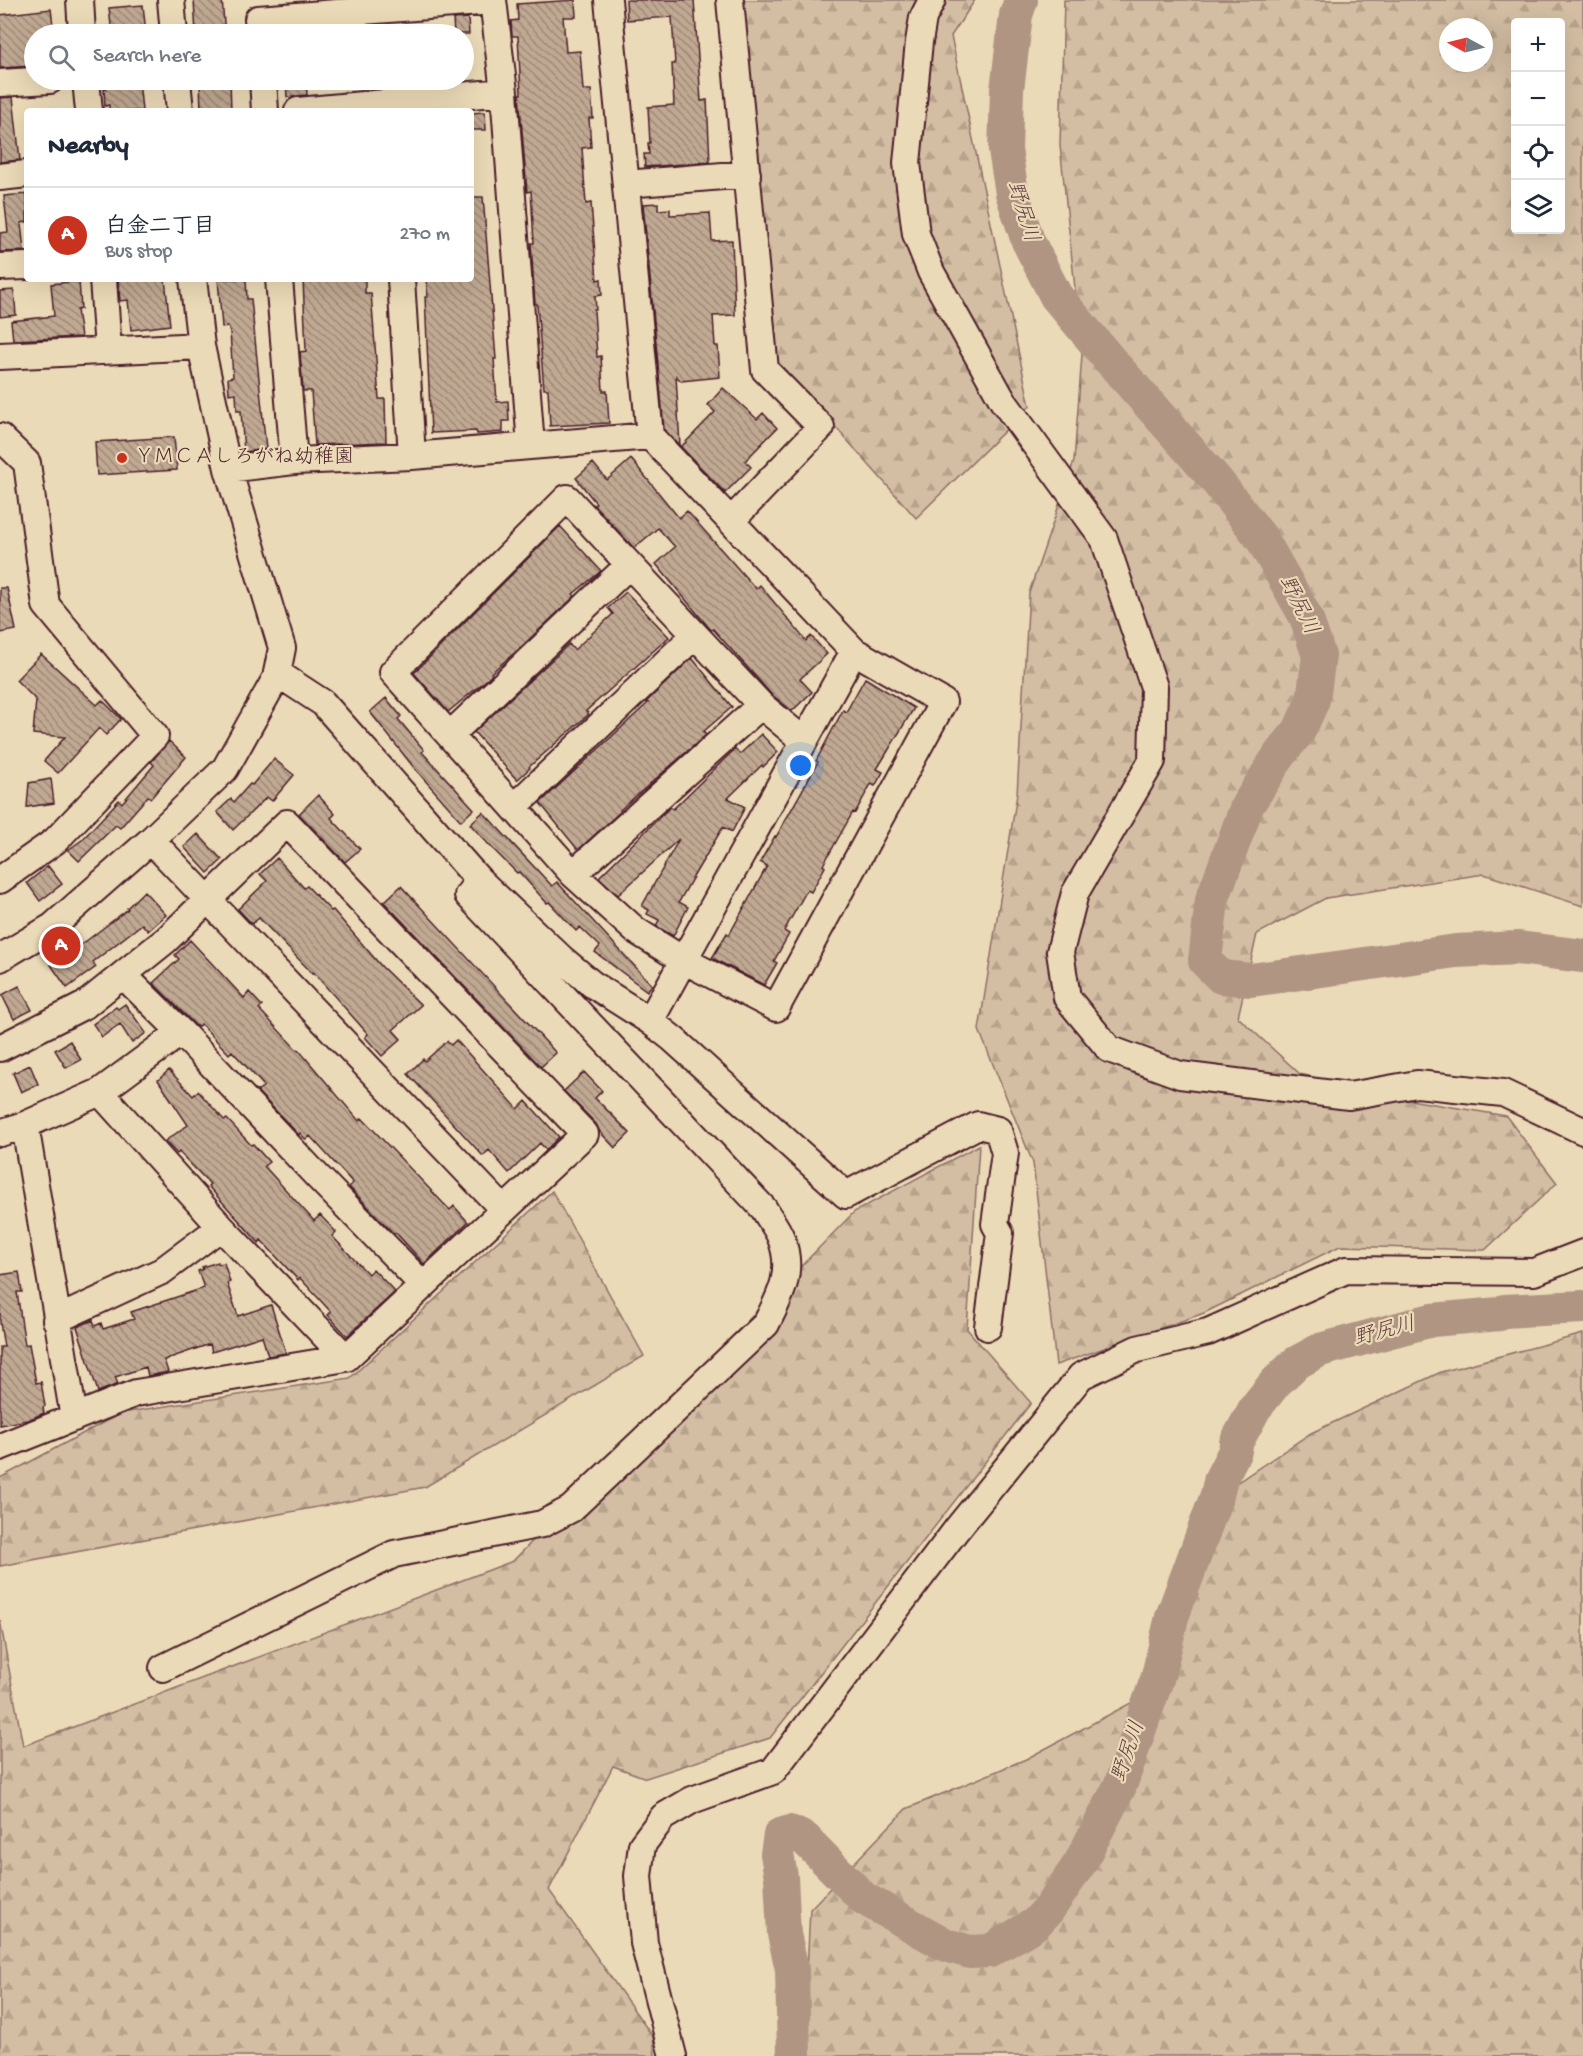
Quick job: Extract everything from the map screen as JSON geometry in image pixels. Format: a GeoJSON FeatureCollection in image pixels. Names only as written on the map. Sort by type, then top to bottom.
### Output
{"type":"FeatureCollection","features":[{"type":"Feature","properties":{"kind":"street"},"geometry":{"type":"LineString","coordinates":[[80,0],[81,24]]}},
{"type":"Feature","properties":{"kind":"street"},"geometry":{"type":"LineString","coordinates":[[171,0],[173,24]]}},
{"type":"Feature","properties":{"kind":"street"},"geometry":{"type":"LineString","coordinates":[[258,18],[375,5],[493,0],[504,92],[531,446]]}},
{"type":"Feature","properties":{"kind":"street"},"geometry":{"type":"LineString","coordinates":[[608,0],[650,436],[854,651],[943,702],[776,1008],[683,960],[634,930],[573,874],[393,672],[567,498],[761,705],[804,741]]}},
{"type":"Feature","properties":{"kind":"street"},"geometry":{"type":"LineString","coordinates":[[730,0],[765,370],[822,427],[732,520]]}},
{"type":"Feature","properties":{"kind":"street"},"geometry":{"type":"LineString","coordinates":[[932,0],[923,18],[919,42],[907,163],[916,234],[931,272],[1003,401],[1104,539],[1154,687],[1152,761],[1075,893],[1060,952],[1067,998],[1109,1049],[1180,1075],[1349,1096],[1417,1084],[1503,1093],[1583,1131]]}},
{"type":"Feature","properties":{"kind":"street"},"geometry":{"type":"LineString","coordinates":[[0,83],[24,82]]}},
{"type":"Feature","properties":{"kind":"street"},"geometry":{"type":"LineString","coordinates":[[87,90],[89,108]]}},
{"type":"Feature","properties":{"kind":"street"},"geometry":{"type":"LineString","coordinates":[[178,90],[180,108]]}},
{"type":"Feature","properties":{"kind":"street"},"geometry":{"type":"LineString","coordinates":[[264,90],[265,108]]}},
{"type":"Feature","properties":{"kind":"street"},"geometry":{"type":"LineString","coordinates":[[367,108],[504,92]]}},
{"type":"Feature","properties":{"kind":"street"},"geometry":{"type":"LineString","coordinates":[[0,177],[24,174]]}},
{"type":"Feature","properties":{"kind":"street"},"geometry":{"type":"LineString","coordinates":[[626,184],[747,174]]}},
{"type":"Feature","properties":{"kind":"street"},"geometry":{"type":"LineString","coordinates":[[0,267],[24,266]]}},
{"type":"Feature","properties":{"kind":"street"},"geometry":{"type":"LineString","coordinates":[[103,282],[108,350]]}},
{"type":"Feature","properties":{"kind":"street"},"geometry":{"type":"LineString","coordinates":[[0,958],[52,927],[151,840],[225,769],[276,678],[282,648],[228,469],[201,346],[193,282]]}},
{"type":"Feature","properties":{"kind":"street"},"geometry":{"type":"LineString","coordinates":[[279,282],[294,461]]}},
{"type":"Feature","properties":{"kind":"street"},"geometry":{"type":"LineString","coordinates":[[401,282],[412,456]]}},
{"type":"Feature","properties":{"kind":"street"},"geometry":{"type":"LineString","coordinates":[[0,356],[201,346]]}},
{"type":"Feature","properties":{"kind":"street"},"geometry":{"type":"LineString","coordinates":[[228,469],[294,461],[412,456],[650,436]]}},
{"type":"Feature","properties":{"kind":"street"},"geometry":{"type":"LineString","coordinates":[[0,437],[27,463],[46,605],[155,736],[55,841],[0,880]]}},
{"type":"Feature","properties":{"kind":"street"},"geometry":{"type":"LineString","coordinates":[[450,735],[629,565]]}},
{"type":"Feature","properties":{"kind":"street"},"geometry":{"type":"LineString","coordinates":[[514,807],[695,635]]}},
{"type":"Feature","properties":{"kind":"street"},"geometry":{"type":"LineString","coordinates":[[650,1022],[854,651]]}},
{"type":"Feature","properties":{"kind":"street"},"geometry":{"type":"LineString","coordinates":[[277,673],[323,703],[478,880],[562,959],[592,984],[673,1039],[846,1195],[978,1125],[998,1131],[1005,1153],[995,1224],[1000,1233],[988,1327]]}},
{"type":"Feature","properties":{"kind":"street"},"geometry":{"type":"LineString","coordinates":[[573,874],[761,705]]}},
{"type":"Feature","properties":{"kind":"street"},"geometry":{"type":"LineString","coordinates":[[0,1048],[85,1005],[166,940],[287,823],[585,1134],[346,1358],[136,1393],[0,1447]]}},
{"type":"Feature","properties":{"kind":"street"},"geometry":{"type":"LineString","coordinates":[[151,840],[504,1210]]}},
{"type":"Feature","properties":{"kind":"street"},"geometry":{"type":"LineString","coordinates":[[163,1668],[394,1554],[542,1524],[571,1509],[766,1324],[783,1290],[788,1266],[781,1237],[764,1209],[468,895],[478,880]]}},
{"type":"Feature","properties":{"kind":"street"},"geometry":{"type":"LineString","coordinates":[[123,975],[181,1032],[423,1285]]}},
{"type":"Feature","properties":{"kind":"street"},"geometry":{"type":"LineString","coordinates":[[0,1133],[100,1092],[181,1032]]}},
{"type":"Feature","properties":{"kind":"street"},"geometry":{"type":"LineString","coordinates":[[100,1092],[221,1227],[346,1358]]}},
{"type":"Feature","properties":{"kind":"street"},"geometry":{"type":"LineString","coordinates":[[24,1125],[74,1418]]}},
{"type":"Feature","properties":{"kind":"street"},"geometry":{"type":"LineString","coordinates":[[56,1320],[162,1271],[221,1227]]}},
{"type":"Feature","properties":{"kind":"street"},"geometry":{"type":"LineString","coordinates":[[673,2056],[644,1943],[638,1876],[642,1845],[663,1817],[692,1800],[773,1771],[957,1529],[1081,1376],[1137,1349],[1208,1332],[1346,1270],[1534,1272],[1583,1253]]}},
{"type":"Feature","properties":{"kind":"green space"},"geometry":{"type":"Polygon","coordinates":[[[741,0],[975,0],[951,36],[1030,406],[916,518],[777,361],[741,0]]]}},
{"type":"Feature","properties":{"kind":"green space"},"geometry":{"type":"Polygon","coordinates":[[[1064,0],[1583,0],[1583,906],[1484,874],[1326,898],[1257,934],[1238,1017],[1300,1074],[1410,1100],[1506,1116],[1557,1183],[1485,1250],[1340,1246],[1204,1313],[1056,1365],[1033,1163],[979,1030],[1017,794],[1029,593],[1074,461],[1082,355],[1060,145],[1064,0]]]}},
{"type":"Feature","properties":{"kind":"green space"},"geometry":{"type":"Polygon","coordinates":[[[979,1145],[967,1329],[1031,1403],[770,1738],[646,1778],[613,1766],[549,1890],[653,2037],[655,2056],[0,2056],[0,1620],[23,1746],[513,1561],[854,1212],[979,1145]]]}},
{"type":"Feature","properties":{"kind":"green space"},"geometry":{"type":"Polygon","coordinates":[[[552,1191],[644,1356],[425,1487],[0,1566],[0,1478],[121,1413],[350,1378],[552,1191]]]}},
{"type":"Feature","properties":{"kind":"green space"},"geometry":{"type":"Polygon","coordinates":[[[1583,1334],[1583,2056],[803,2056],[810,1909],[906,1809],[1026,1759],[1131,1703],[1175,1644],[1214,1498],[1311,1433],[1441,1372],[1583,1334]]]}},
{"type":"Feature","properties":{"kind":"building"},"geometry":{"type":"Polygon","coordinates":[[[194,0],[222,0],[224,24],[195,24],[194,0]]]}},
{"type":"Feature","properties":{"kind":"building"},"geometry":{"type":"Polygon","coordinates":[[[575,0],[576,17],[563,17],[566,52],[580,51],[583,90],[591,90],[593,118],[589,118],[591,147],[582,148],[586,204],[591,203],[597,280],[601,279],[602,295],[595,296],[596,310],[594,310],[597,357],[601,356],[603,391],[607,391],[609,423],[550,426],[548,389],[544,389],[537,304],[535,304],[531,243],[534,243],[531,191],[527,192],[519,94],[521,94],[518,36],[512,36],[511,21],[518,20],[517,4],[575,0]]]}},
{"type":"Feature","properties":{"kind":"building"},"geometry":{"type":"Polygon","coordinates":[[[626,0],[694,0],[701,101],[707,100],[710,162],[645,167],[644,154],[649,154],[648,143],[650,143],[648,107],[674,105],[672,64],[675,64],[672,17],[627,20],[626,0]]]}},
{"type":"Feature","properties":{"kind":"building"},"geometry":{"type":"Polygon","coordinates":[[[143,5],[145,24],[111,24],[109,8],[143,5]]]}},
{"type":"Feature","properties":{"kind":"building"},"geometry":{"type":"Polygon","coordinates":[[[51,9],[53,24],[24,24],[24,67],[0,68],[0,15],[51,9]]]}},
{"type":"Feature","properties":{"kind":"building"},"geometry":{"type":"Polygon","coordinates":[[[468,18],[468,24],[453,24],[453,19],[468,18]]]}},
{"type":"Feature","properties":{"kind":"building"},"geometry":{"type":"Polygon","coordinates":[[[104,90],[140,90],[142,108],[105,106],[104,90]]]}},
{"type":"Feature","properties":{"kind":"building"},"geometry":{"type":"Polygon","coordinates":[[[200,90],[230,90],[231,108],[201,108],[200,90]]]}},
{"type":"Feature","properties":{"kind":"building"},"geometry":{"type":"Polygon","coordinates":[[[287,90],[307,90],[307,95],[287,97],[287,90]]]}},
{"type":"Feature","properties":{"kind":"building"},"geometry":{"type":"Polygon","coordinates":[[[13,97],[20,160],[0,162],[0,98],[13,97]]]}},
{"type":"Feature","properties":{"kind":"building"},"geometry":{"type":"Polygon","coordinates":[[[485,112],[486,130],[474,130],[474,113],[485,112]]]}},
{"type":"Feature","properties":{"kind":"building"},"geometry":{"type":"Polygon","coordinates":[[[24,194],[24,222],[21,223],[24,251],[0,252],[0,233],[8,232],[4,196],[24,194]]]}},
{"type":"Feature","properties":{"kind":"building"},"geometry":{"type":"Polygon","coordinates":[[[474,197],[483,197],[496,359],[494,359],[497,402],[508,401],[509,421],[503,421],[503,432],[431,433],[425,297],[428,297],[426,282],[474,282],[474,197]]]}},
{"type":"Feature","properties":{"kind":"building"},"geometry":{"type":"Polygon","coordinates":[[[658,203],[658,210],[670,209],[670,215],[710,213],[712,241],[732,240],[735,315],[713,316],[720,377],[681,381],[676,376],[680,446],[664,429],[643,204],[658,203]]]}},
{"type":"Feature","properties":{"kind":"building"},"geometry":{"type":"Polygon","coordinates":[[[79,282],[81,309],[77,310],[81,337],[13,340],[11,321],[54,316],[51,284],[79,282]]]}},
{"type":"Feature","properties":{"kind":"building"},"geometry":{"type":"Polygon","coordinates":[[[118,282],[165,282],[170,325],[131,330],[128,300],[120,301],[118,282]]]}},
{"type":"Feature","properties":{"kind":"building"},"geometry":{"type":"Polygon","coordinates":[[[218,282],[246,282],[247,299],[251,299],[266,449],[244,452],[241,411],[237,411],[236,393],[229,394],[228,378],[233,377],[230,332],[228,326],[222,327],[218,282]]]}},
{"type":"Feature","properties":{"kind":"building"},"geometry":{"type":"Polygon","coordinates":[[[303,282],[365,282],[365,293],[371,293],[379,399],[385,399],[386,442],[315,445],[311,391],[303,391],[300,352],[306,351],[303,282]]]}},
{"type":"Feature","properties":{"kind":"building"},"geometry":{"type":"Polygon","coordinates":[[[14,290],[16,315],[0,317],[0,291],[14,290]]]}},
{"type":"Feature","properties":{"kind":"building"},"geometry":{"type":"Polygon","coordinates":[[[723,388],[757,419],[763,413],[777,428],[745,461],[751,467],[725,493],[681,447],[715,412],[708,405],[723,388]]]}},
{"type":"Feature","properties":{"kind":"building"},"geometry":{"type":"Polygon","coordinates":[[[174,437],[177,470],[97,475],[95,442],[174,437]]]}},
{"type":"Feature","properties":{"kind":"building"},"geometry":{"type":"Polygon","coordinates":[[[631,459],[679,518],[687,511],[756,589],[760,585],[806,641],[811,636],[827,654],[800,679],[812,692],[792,711],[771,694],[713,629],[711,630],[656,564],[675,547],[658,528],[634,548],[594,505],[596,503],[576,478],[593,463],[607,480],[631,459]]]}},
{"type":"Feature","properties":{"kind":"building"},"geometry":{"type":"Polygon","coordinates":[[[560,526],[601,571],[573,594],[575,596],[491,673],[490,677],[448,712],[414,673],[560,526]]]}},
{"type":"Feature","properties":{"kind":"building"},"geometry":{"type":"Polygon","coordinates":[[[0,588],[7,588],[16,630],[0,633],[0,588]]]}},
{"type":"Feature","properties":{"kind":"building"},"geometry":{"type":"Polygon","coordinates":[[[626,592],[669,637],[586,711],[589,714],[517,780],[474,732],[569,644],[574,650],[613,614],[608,608],[626,592]]]}},
{"type":"Feature","properties":{"kind":"building"},"geometry":{"type":"Polygon","coordinates":[[[41,654],[97,705],[102,700],[121,719],[106,735],[99,728],[58,773],[44,761],[65,737],[33,734],[36,700],[16,680],[41,654]]]}},
{"type":"Feature","properties":{"kind":"building"},"geometry":{"type":"Polygon","coordinates":[[[692,658],[732,707],[703,732],[706,735],[578,850],[540,803],[648,703],[646,702],[692,658]]]}},
{"type":"Feature","properties":{"kind":"building"},"geometry":{"type":"Polygon","coordinates":[[[865,678],[914,708],[877,769],[883,772],[875,786],[871,784],[855,813],[853,812],[823,865],[825,867],[811,892],[807,890],[784,931],[789,934],[774,961],[777,963],[764,985],[712,958],[727,933],[729,935],[767,866],[760,862],[818,762],[816,761],[843,710],[846,712],[865,678]]]}},
{"type":"Feature","properties":{"kind":"building"},"geometry":{"type":"Polygon","coordinates":[[[386,698],[401,716],[398,719],[424,750],[422,752],[474,809],[461,821],[415,769],[370,712],[386,698]]]}},
{"type":"Feature","properties":{"kind":"building"},"geometry":{"type":"Polygon","coordinates":[[[761,734],[778,752],[728,798],[745,807],[732,832],[723,827],[679,902],[688,907],[673,936],[656,926],[659,920],[647,914],[649,910],[642,906],[679,839],[618,895],[599,877],[670,807],[673,809],[735,749],[740,754],[761,734]]]}},
{"type":"Feature","properties":{"kind":"building"},"geometry":{"type":"Polygon","coordinates":[[[169,741],[186,757],[151,798],[148,796],[120,828],[116,825],[79,861],[68,850],[82,840],[119,800],[122,803],[154,765],[151,762],[169,741]]]}},
{"type":"Feature","properties":{"kind":"building"},"geometry":{"type":"Polygon","coordinates":[[[274,759],[294,775],[272,801],[267,797],[233,830],[217,812],[231,799],[234,802],[274,759]]]}},
{"type":"Feature","properties":{"kind":"building"},"geometry":{"type":"Polygon","coordinates":[[[51,779],[54,803],[27,807],[29,783],[51,779]]]}},
{"type":"Feature","properties":{"kind":"building"},"geometry":{"type":"Polygon","coordinates":[[[318,795],[335,814],[331,818],[360,849],[345,862],[299,814],[318,795]]]}},
{"type":"Feature","properties":{"kind":"building"},"geometry":{"type":"Polygon","coordinates":[[[483,812],[552,886],[557,882],[652,985],[647,991],[595,952],[600,946],[580,927],[576,931],[519,872],[517,873],[490,846],[470,824],[483,812]]]}},
{"type":"Feature","properties":{"kind":"building"},"geometry":{"type":"Polygon","coordinates":[[[198,834],[222,860],[208,873],[184,847],[198,834]]]}},
{"type":"Feature","properties":{"kind":"building"},"geometry":{"type":"Polygon","coordinates":[[[277,858],[304,888],[307,886],[331,911],[333,910],[382,967],[421,1005],[393,1030],[401,1039],[382,1056],[365,1037],[368,1034],[313,972],[259,918],[252,924],[238,909],[267,881],[260,874],[277,858]]]}},
{"type":"Feature","properties":{"kind":"building"},"geometry":{"type":"Polygon","coordinates":[[[48,866],[62,884],[40,901],[27,883],[48,866]]]}},
{"type":"Feature","properties":{"kind":"building"},"geometry":{"type":"Polygon","coordinates":[[[401,886],[556,1053],[541,1067],[384,902],[401,886]]]}},
{"type":"Feature","properties":{"kind":"building"},"geometry":{"type":"Polygon","coordinates":[[[144,891],[166,915],[148,931],[142,924],[93,962],[96,967],[67,988],[51,965],[128,909],[144,891]]]}},
{"type":"Feature","properties":{"kind":"building"},"geometry":{"type":"Polygon","coordinates":[[[190,940],[244,998],[249,992],[262,1006],[259,1009],[298,1049],[359,1121],[362,1118],[450,1210],[454,1206],[468,1222],[424,1264],[349,1187],[353,1183],[310,1136],[306,1140],[300,1133],[299,1135],[257,1091],[264,1086],[232,1051],[229,1054],[201,1024],[197,1027],[153,983],[179,959],[175,955],[190,940]]]}},
{"type":"Feature","properties":{"kind":"building"},"geometry":{"type":"Polygon","coordinates":[[[19,986],[32,1010],[14,1019],[2,995],[19,986]]]}},
{"type":"Feature","properties":{"kind":"building"},"geometry":{"type":"Polygon","coordinates":[[[125,1004],[146,1033],[132,1043],[120,1024],[102,1037],[93,1024],[116,1007],[118,1009],[125,1004]]]}},
{"type":"Feature","properties":{"kind":"building"},"geometry":{"type":"Polygon","coordinates":[[[456,1040],[518,1109],[526,1101],[559,1137],[546,1150],[540,1143],[509,1173],[489,1150],[483,1156],[408,1074],[447,1041],[451,1045],[456,1040]]]}},
{"type":"Feature","properties":{"kind":"building"},"geometry":{"type":"Polygon","coordinates":[[[70,1041],[81,1060],[66,1068],[55,1050],[70,1041]]]}},
{"type":"Feature","properties":{"kind":"building"},"geometry":{"type":"Polygon","coordinates":[[[30,1065],[38,1084],[21,1092],[13,1073],[30,1065]]]}},
{"type":"Feature","properties":{"kind":"building"},"geometry":{"type":"Polygon","coordinates":[[[169,1070],[193,1096],[198,1091],[224,1120],[227,1119],[251,1145],[253,1144],[269,1162],[264,1166],[314,1221],[320,1215],[336,1232],[332,1236],[368,1274],[373,1269],[395,1292],[347,1336],[328,1315],[331,1312],[300,1278],[298,1280],[261,1240],[259,1243],[208,1186],[210,1184],[165,1141],[188,1125],[158,1080],[169,1070]]]}},
{"type":"Feature","properties":{"kind":"building"},"geometry":{"type":"Polygon","coordinates":[[[584,1072],[602,1091],[595,1098],[630,1133],[615,1148],[600,1132],[596,1124],[564,1091],[584,1072]]]}},
{"type":"Feature","properties":{"kind":"building"},"geometry":{"type":"Polygon","coordinates":[[[218,1262],[218,1264],[224,1263],[230,1282],[227,1283],[238,1316],[271,1305],[286,1353],[268,1356],[262,1336],[212,1352],[210,1344],[164,1360],[168,1372],[148,1376],[146,1367],[115,1377],[118,1384],[98,1392],[77,1327],[93,1320],[95,1326],[101,1323],[103,1329],[134,1319],[131,1312],[204,1288],[198,1271],[203,1269],[202,1267],[218,1262]]]}},
{"type":"Feature","properties":{"kind":"building"},"geometry":{"type":"Polygon","coordinates":[[[19,1272],[22,1292],[17,1292],[25,1345],[29,1344],[36,1383],[41,1382],[45,1406],[43,1407],[44,1413],[28,1420],[0,1425],[0,1347],[4,1347],[0,1323],[0,1275],[19,1272]]]}},
{"type":"Feature","properties":{"kind":"waterway","name":"野尻川"},"geometry":{"type":"LineString","coordinates":[[1021,0],[1016,15],[1007,90],[1005,150],[1012,193],[1028,241],[1056,296],[1216,480],[1262,539],[1306,617],[1319,656],[1313,700],[1299,731],[1280,754],[1247,806],[1212,900],[1205,961],[1221,977],[1251,980],[1456,951],[1517,948],[1583,956]]}},
{"type":"Feature","properties":{"kind":"waterway","name":"野尻川"},"geometry":{"type":"LineString","coordinates":[[794,2056],[792,1969],[784,1934],[781,1877],[777,1854],[780,1835],[790,1832],[805,1839],[863,1898],[946,1945],[970,1952],[990,1951],[1035,1924],[1048,1910],[1080,1863],[1120,1786],[1158,1676],[1172,1617],[1217,1495],[1221,1478],[1255,1408],[1276,1382],[1296,1363],[1320,1350],[1432,1320],[1500,1314],[1504,1311],[1583,1307]]}},
{"type":"Feature","properties":{"kind":"place","name":"ＹＭＣＡしろがね幼稚園"},"geometry":{"type":"Point","coordinates":[122,458]}},
{"type":"Feature","properties":{"kind":"place","name":"白金二丁目"},"geometry":{"type":"Point","coordinates":[61,946]}}]}
